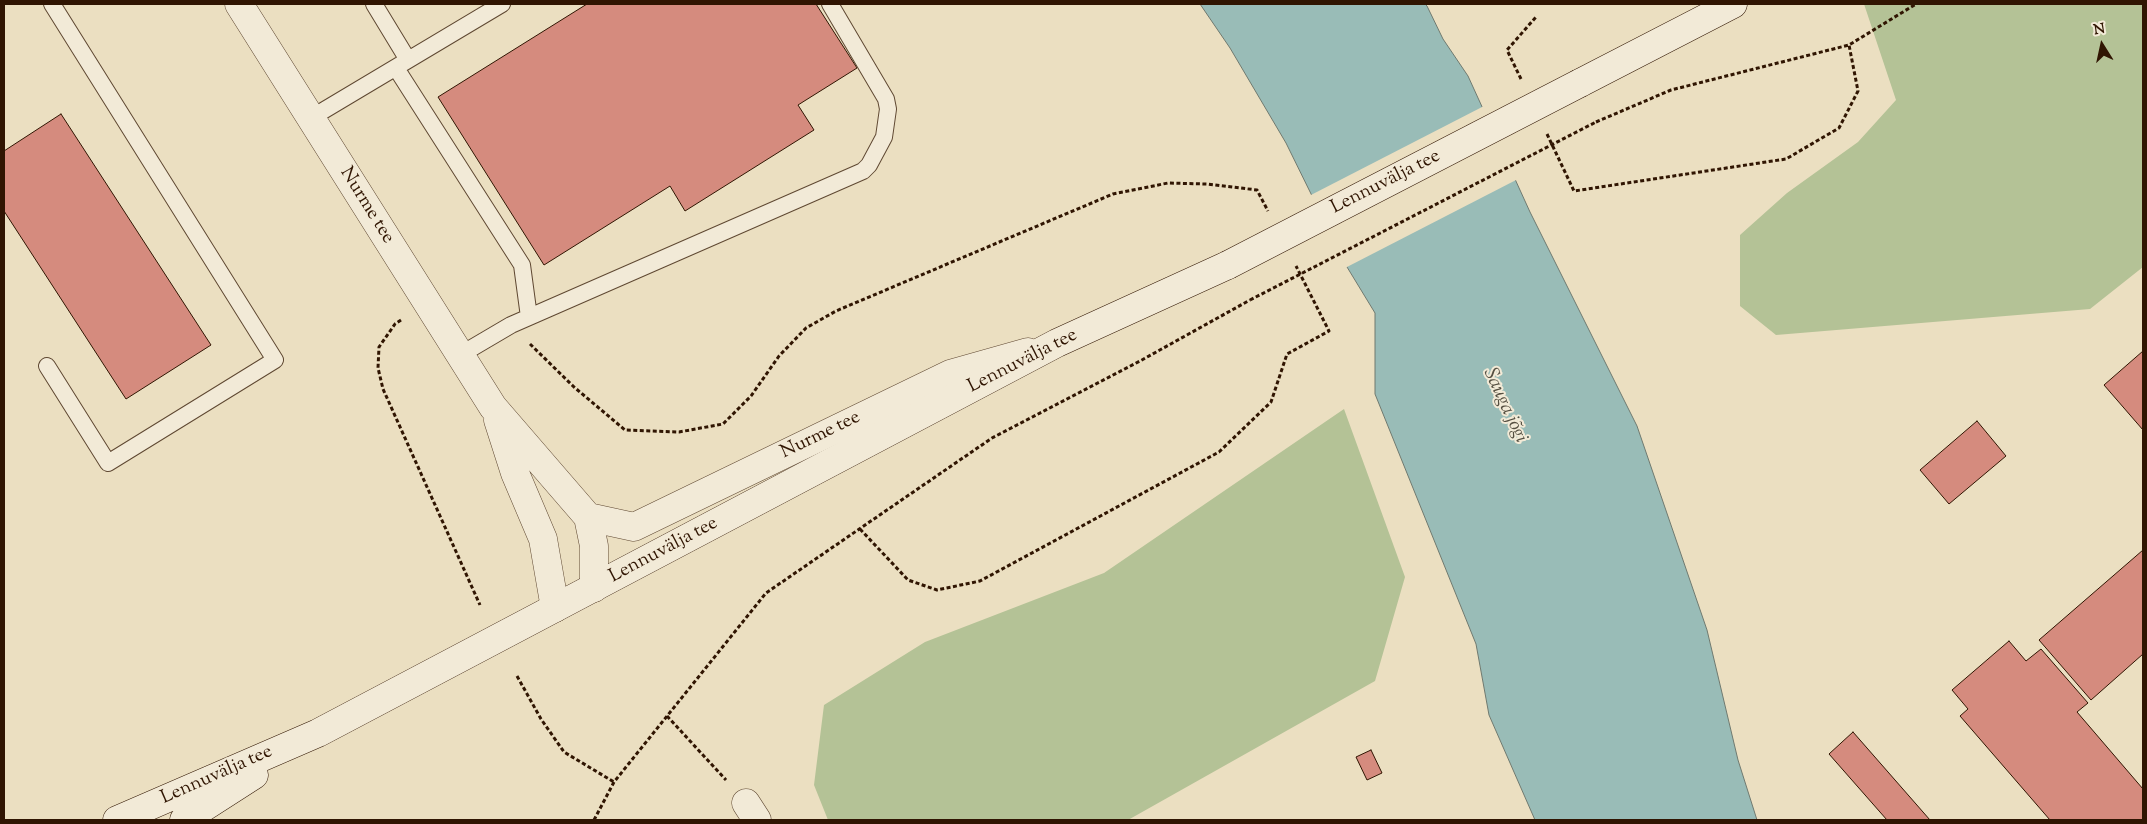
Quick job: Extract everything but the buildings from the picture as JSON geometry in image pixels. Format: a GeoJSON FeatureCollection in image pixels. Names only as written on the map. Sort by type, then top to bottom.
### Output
{"type":"FeatureCollection","features":[{"type":"Feature","properties":{"kind":"main road","name":"Nurme tee"},"geometry":{"type":"LineString","coordinates":[[239,4],[493,407],[588,516],[594,546],[594,588]]}},
{"type":"Feature","properties":{"kind":"main road","name":"Lennuvälja tee"},"geometry":{"type":"LineString","coordinates":[[117,820],[318,733],[1057,343],[1228,265],[1734,4]]}},
{"type":"Feature","properties":{"kind":"main road","name":"Nurme tee"},"geometry":{"type":"LineString","coordinates":[[588,516],[634,527],[950,374],[1057,343]]}},
{"type":"Feature","properties":{"kind":"main road","name":"Nurme tee"},"geometry":{"type":"LineString","coordinates":[[493,407],[515,473],[543,539],[555,608]]}},
{"type":"Feature","properties":{"kind":"main road","name":"Lennuvälja tee"},"geometry":{"type":"LineString","coordinates":[[184,820],[318,733]]}},
{"type":"Feature","properties":{"kind":"lane"},"geometry":{"type":"LineString","coordinates":[[47,366],[108,463],[276,360],[52,4]]}},
{"type":"Feature","properties":{"kind":"lane"},"geometry":{"type":"LineString","coordinates":[[374,4],[402,64],[522,265],[529,317]]}},
{"type":"Feature","properties":{"kind":"lane"},"geometry":{"type":"LineString","coordinates":[[311,118],[502,4]]}},
{"type":"Feature","properties":{"kind":"lane"},"geometry":{"type":"LineString","coordinates":[[460,355],[511,325],[863,171],[869,165],[884,137],[888,109],[886,99],[830,4]]}},
{"type":"Feature","properties":{"kind":"path"},"geometry":{"type":"LineString","coordinates":[[594,820],[614,782],[766,593],[992,438],[1140,361],[1250,300],[1596,122],[1671,90],[1849,45],[1916,4]]}},
{"type":"Feature","properties":{"kind":"path"},"geometry":{"type":"LineString","coordinates":[[1524,85],[1507,50],[1536,17]]}},
{"type":"Feature","properties":{"kind":"path"},"geometry":{"type":"LineString","coordinates":[[1545,129],[1574,191],[1786,159],[1839,128],[1858,91],[1849,45]]}},
{"type":"Feature","properties":{"kind":"path"},"geometry":{"type":"LineString","coordinates":[[511,325],[574,387],[625,430],[679,432],[723,424],[751,396],[779,356],[806,328],[836,311],[1113,194],[1168,183],[1207,184],[1257,190],[1271,216]]}},
{"type":"Feature","properties":{"kind":"path"},"geometry":{"type":"LineString","coordinates":[[860,529],[908,580],[937,590],[980,581],[1219,452],[1271,402],[1287,354],[1329,331],[1293,260]]}},
{"type":"Feature","properties":{"kind":"path"},"geometry":{"type":"LineString","coordinates":[[427,304],[395,324],[379,347],[378,368],[382,389],[480,606]]}},
{"type":"Feature","properties":{"kind":"path"},"geometry":{"type":"LineString","coordinates":[[517,676],[541,719],[564,752],[614,782]]}},
{"type":"Feature","properties":{"kind":"path"},"geometry":{"type":"LineString","coordinates":[[667,716],[751,812]]}},
{"type":"Feature","properties":{"kind":"green space"},"geometry":{"type":"Polygon","coordinates":[[[1864,4],[2143,4],[2143,267],[2090,309],[1776,335],[1740,306],[1740,235],[1787,193],[1858,142],[1896,100],[1864,4]]]}},
{"type":"Feature","properties":{"kind":"green space"},"geometry":{"type":"Polygon","coordinates":[[[1344,409],[1405,577],[1375,681],[1128,820],[828,820],[814,785],[824,705],[925,642],[1104,573],[1344,409]]]}},
{"type":"Feature","properties":{"kind":"water","name":"Sauga jõgi"},"geometry":{"type":"Polygon","coordinates":[[[1200,4],[1425,4],[1427,6],[1443,39],[1468,76],[1530,212],[1637,426],[1707,630],[1738,760],[1757,820],[1535,820],[1489,715],[1476,644],[1375,394],[1375,313],[1347,267],[1286,143],[1230,48],[1200,4]]]}},
{"type":"Feature","properties":{"kind":"pier"},"geometry":{"type":"Polygon","coordinates":[[[1484,106],[1518,179],[1345,268],[1309,196],[1484,106]]]}}]}
